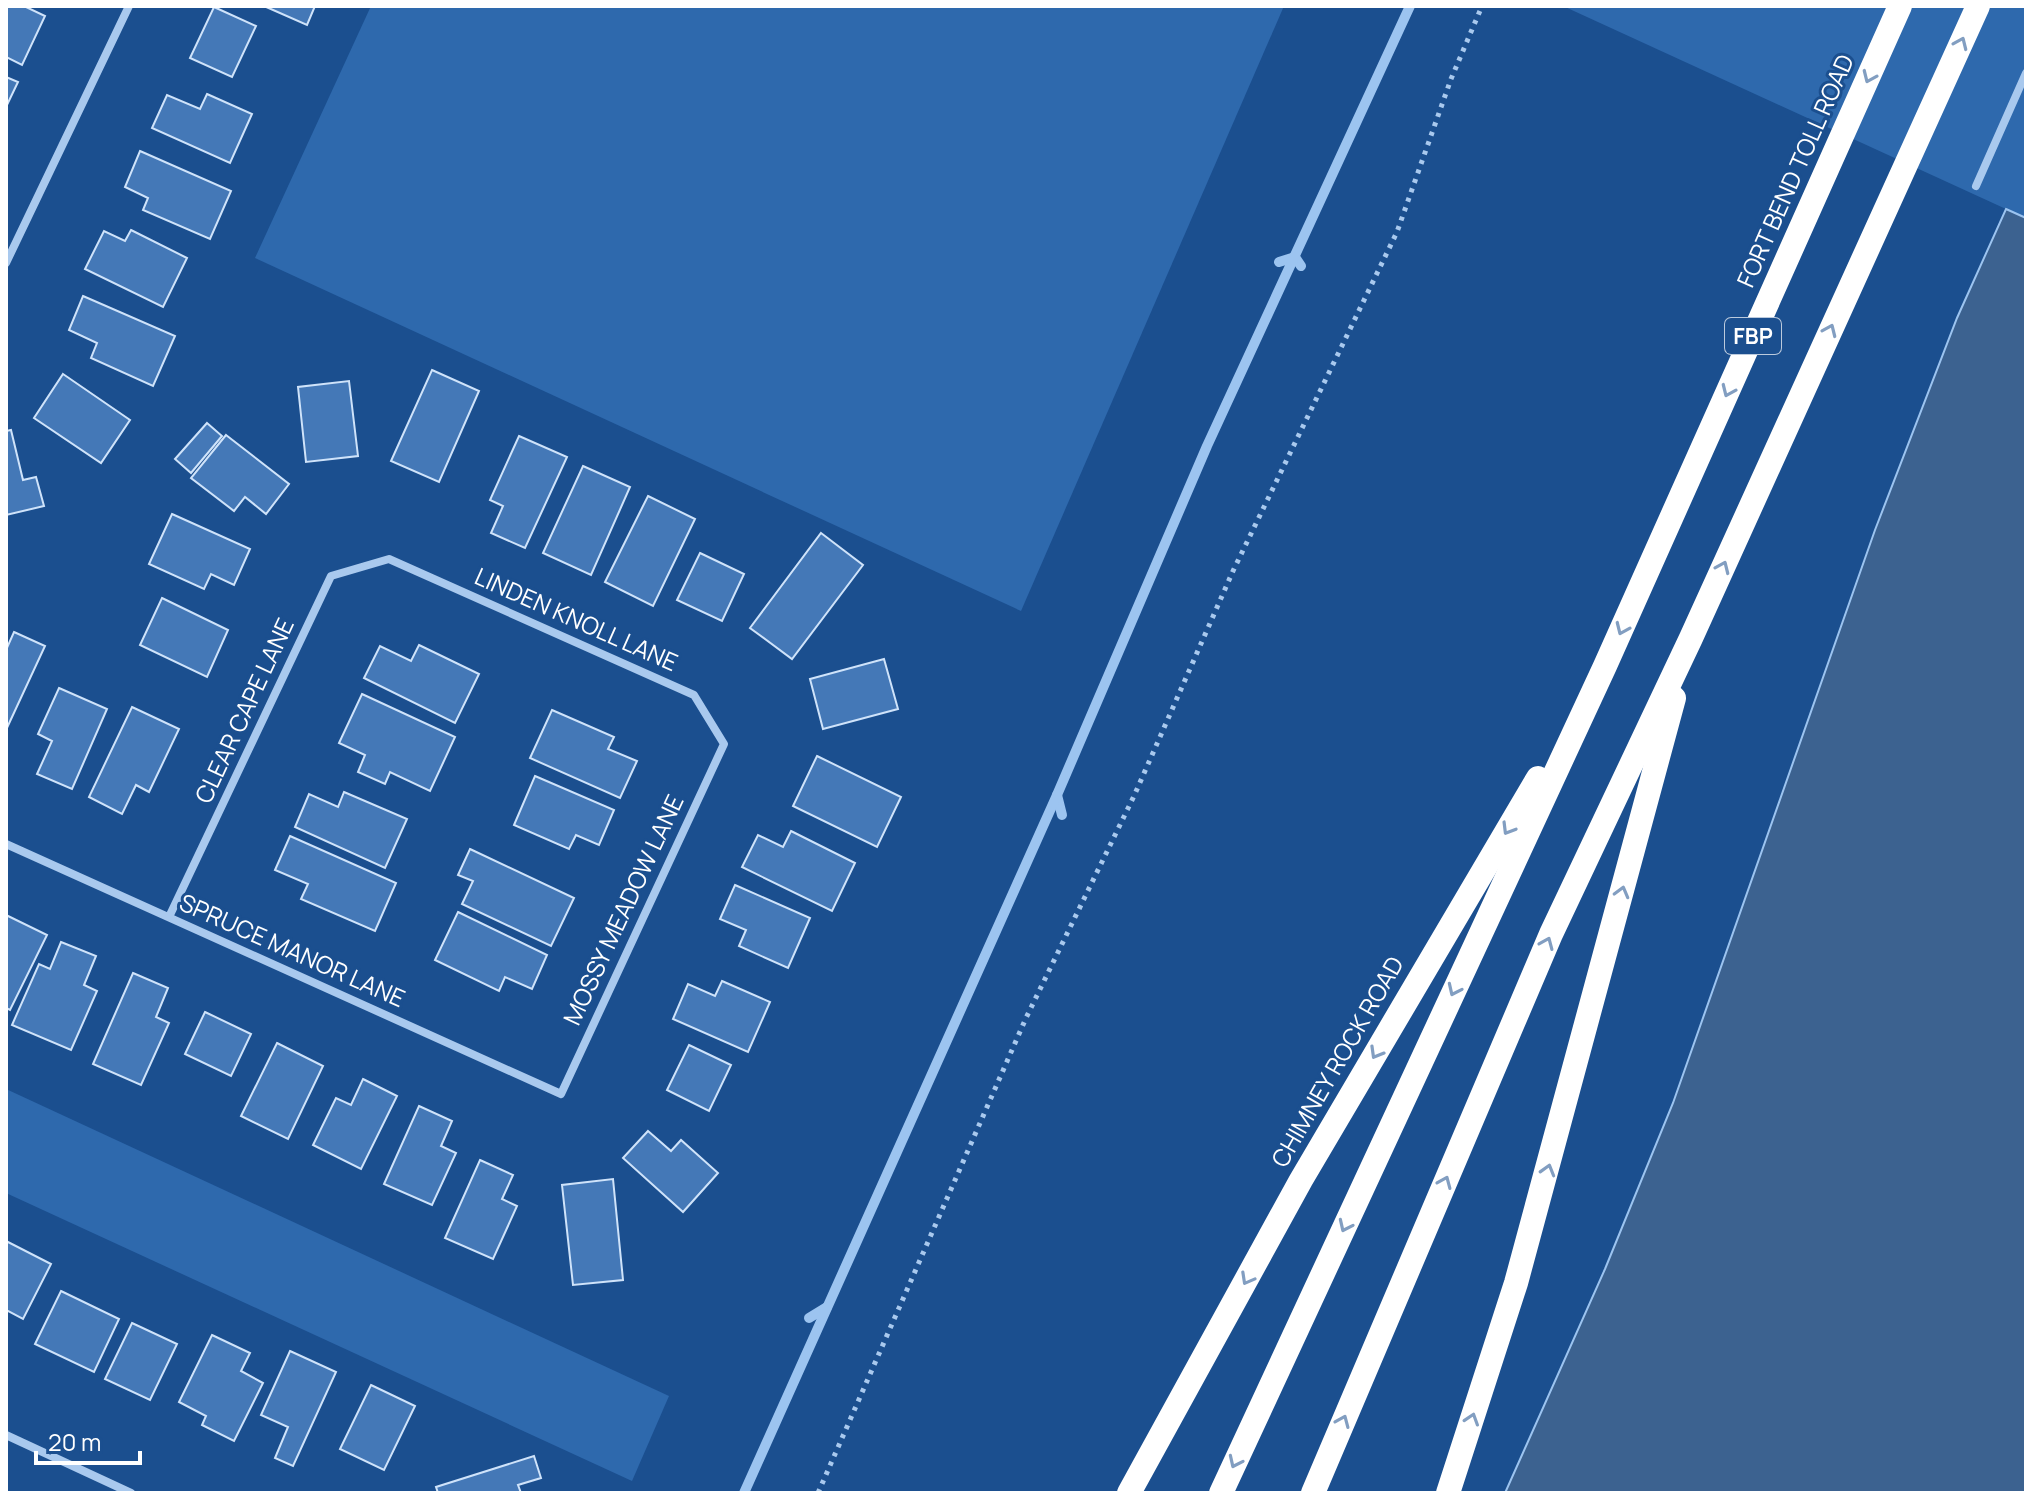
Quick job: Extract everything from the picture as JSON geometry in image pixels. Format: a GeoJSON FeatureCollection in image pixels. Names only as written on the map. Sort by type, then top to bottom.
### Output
{"type":"FeatureCollection","features":[{"type":"Feature","properties":{"kind":"highway","name":"FORT BEND TOLL ROAD"},"geometry":{"type":"LineString","coordinates":[[1605,666],[1900,6]]}},
{"type":"Feature","properties":{"kind":"highway","name":"FBP"},"geometry":{"type":"LineString","coordinates":[[1691,638],[1978,6]]}},
{"type":"Feature","properties":{"kind":"highway"},"geometry":{"type":"LineString","coordinates":[[1313,1493],[1551,934],[1691,638]]}},
{"type":"Feature","properties":{"kind":"highway"},"geometry":{"type":"LineString","coordinates":[[1448,1493],[1520,1268],[1691,638]]}},
{"type":"Feature","properties":{"kind":"highway","name":"CHIMNEY ROCK ROAD"},"geometry":{"type":"LineString","coordinates":[[1129,1493],[1301,1180],[1605,666]]}},
{"type":"Feature","properties":{"kind":"highway"},"geometry":{"type":"LineString","coordinates":[[1221,1493],[1605,666]]}},
{"type":"Feature","properties":{"kind":"street"},"geometry":{"type":"LineString","coordinates":[[6,263],[129,6]]}},
{"type":"Feature","properties":{"kind":"street"},"geometry":{"type":"LineString","coordinates":[[1976,186],[2026,73]]}},
{"type":"Feature","properties":{"kind":"street","name":"LINDEN KNOLL LANE"},"geometry":{"type":"LineString","coordinates":[[389,559],[694,695],[724,744]]}},
{"type":"Feature","properties":{"kind":"street","name":"CLEAR CAPE LANE"},"geometry":{"type":"LineString","coordinates":[[169,917],[331,576],[389,559]]}},
{"type":"Feature","properties":{"kind":"street","name":"MOSSY MEADOW LANE"},"geometry":{"type":"LineString","coordinates":[[561,1094],[724,744]]}},
{"type":"Feature","properties":{"kind":"street","name":"SPRUCE MANOR LANE"},"geometry":{"type":"LineString","coordinates":[[6,844],[561,1094]]}},
{"type":"Feature","properties":{"kind":"street"},"geometry":{"type":"LineString","coordinates":[[6,1435],[131,1493]]}},
{"type":"Feature","properties":{"kind":"path"},"geometry":{"type":"LineString","coordinates":[[818,1493],[1026,1018],[1140,782],[1233,571],[1397,232],[1451,79],[1482,6]]}},
{"type":"Feature","properties":{"kind":"shaded area"},"geometry":{"type":"Polygon","coordinates":[[[371,6],[1284,6],[1021,611],[255,258],[371,6]]]}},
{"type":"Feature","properties":{"kind":"shaded area"},"geometry":{"type":"Polygon","coordinates":[[[1563,6],[2026,6],[2026,218],[2006,209],[1563,6]]]}},
{"type":"Feature","properties":{"kind":"shaded area"},"geometry":{"type":"Polygon","coordinates":[[[2006,209],[2026,218],[2026,1493],[1505,1493],[1605,1269],[1673,1103],[1875,530],[1957,318],[2006,209]]]}},
{"type":"Feature","properties":{"kind":"shaded area"},"geometry":{"type":"Polygon","coordinates":[[[6,1089],[669,1396],[632,1481],[6,1193],[6,1089]]]}},
{"type":"Feature","properties":{"kind":"building"},"geometry":{"type":"Polygon","coordinates":[[[6,6],[24,6],[45,16],[22,65],[6,57],[6,6]]]}},
{"type":"Feature","properties":{"kind":"building"},"geometry":{"type":"Polygon","coordinates":[[[264,6],[315,6],[307,25],[264,6]]]}},
{"type":"Feature","properties":{"kind":"building"},"geometry":{"type":"Polygon","coordinates":[[[214,7],[256,26],[232,77],[190,58],[214,7]]]}},
{"type":"Feature","properties":{"kind":"building"},"geometry":{"type":"Polygon","coordinates":[[[6,77],[18,82],[6,107],[6,77]]]}},
{"type":"Feature","properties":{"kind":"building"},"geometry":{"type":"Polygon","coordinates":[[[207,94],[252,114],[230,163],[152,128],[167,95],[200,109],[207,94]]]}},
{"type":"Feature","properties":{"kind":"building"},"geometry":{"type":"Polygon","coordinates":[[[140,151],[231,191],[210,239],[143,210],[148,198],[125,187],[140,151]]]}},
{"type":"Feature","properties":{"kind":"building"},"geometry":{"type":"Polygon","coordinates":[[[131,230],[187,258],[163,307],[85,269],[104,231],[125,241],[131,230]]]}},
{"type":"Feature","properties":{"kind":"building"},"geometry":{"type":"Polygon","coordinates":[[[83,296],[175,336],[153,386],[91,358],[97,343],[69,330],[83,296]]]}},
{"type":"Feature","properties":{"kind":"building"},"geometry":{"type":"Polygon","coordinates":[[[432,370],[479,391],[439,482],[391,461],[432,370]]]}},
{"type":"Feature","properties":{"kind":"building"},"geometry":{"type":"Polygon","coordinates":[[[63,374],[130,420],[101,463],[34,418],[63,374]]]}},
{"type":"Feature","properties":{"kind":"building"},"geometry":{"type":"Polygon","coordinates":[[[349,381],[358,456],[306,462],[298,387],[349,381]]]}},
{"type":"Feature","properties":{"kind":"building"},"geometry":{"type":"Polygon","coordinates":[[[207,423],[222,436],[191,473],[175,459],[207,423]]]}},
{"type":"Feature","properties":{"kind":"building"},"geometry":{"type":"Polygon","coordinates":[[[11,430],[23,480],[36,477],[44,506],[6,515],[6,431],[11,430]]]}},
{"type":"Feature","properties":{"kind":"building"},"geometry":{"type":"Polygon","coordinates":[[[226,435],[289,484],[266,514],[245,497],[234,511],[191,478],[226,435]]]}},
{"type":"Feature","properties":{"kind":"building"},"geometry":{"type":"Polygon","coordinates":[[[519,436],[567,457],[525,548],[491,533],[503,506],[490,500],[519,436]]]}},
{"type":"Feature","properties":{"kind":"building"},"geometry":{"type":"Polygon","coordinates":[[[583,466],[630,487],[591,575],[543,553],[583,466]]]}},
{"type":"Feature","properties":{"kind":"building"},"geometry":{"type":"Polygon","coordinates":[[[648,496],[695,519],[653,606],[605,582],[648,496]]]}},
{"type":"Feature","properties":{"kind":"building"},"geometry":{"type":"Polygon","coordinates":[[[172,514],[250,549],[234,585],[211,574],[204,589],[149,564],[172,514]]]}},
{"type":"Feature","properties":{"kind":"building"},"geometry":{"type":"Polygon","coordinates":[[[821,533],[863,565],[792,659],[750,628],[821,533]]]}},
{"type":"Feature","properties":{"kind":"building"},"geometry":{"type":"Polygon","coordinates":[[[700,553],[744,574],[722,621],[677,600],[700,553]]]}},
{"type":"Feature","properties":{"kind":"building"},"geometry":{"type":"Polygon","coordinates":[[[162,598],[228,630],[207,677],[140,645],[162,598]]]}},
{"type":"Feature","properties":{"kind":"building"},"geometry":{"type":"Polygon","coordinates":[[[14,632],[45,646],[6,730],[6,650],[14,632]]]}},
{"type":"Feature","properties":{"kind":"building"},"geometry":{"type":"Polygon","coordinates":[[[419,645],[479,674],[455,723],[364,678],[380,646],[411,661],[419,645]]]}},
{"type":"Feature","properties":{"kind":"building"},"geometry":{"type":"Polygon","coordinates":[[[884,659],[898,709],[823,729],[810,679],[884,659]]]}},
{"type":"Feature","properties":{"kind":"building"},"geometry":{"type":"Polygon","coordinates":[[[59,688],[107,709],[72,789],[37,774],[52,741],[38,734],[59,688]]]}},
{"type":"Feature","properties":{"kind":"building"},"geometry":{"type":"Polygon","coordinates":[[[362,694],[455,737],[430,791],[390,772],[385,784],[358,772],[365,755],[339,743],[362,694]]]}},
{"type":"Feature","properties":{"kind":"building"},"geometry":{"type":"Polygon","coordinates":[[[132,707],[179,729],[149,792],[136,785],[122,814],[89,797],[132,707]]]}},
{"type":"Feature","properties":{"kind":"building"},"geometry":{"type":"Polygon","coordinates":[[[552,710],[614,737],[608,749],[637,761],[620,798],[530,758],[552,710]]]}},
{"type":"Feature","properties":{"kind":"building"},"geometry":{"type":"Polygon","coordinates":[[[817,756],[901,797],[877,847],[793,806],[817,756]]]}},
{"type":"Feature","properties":{"kind":"building"},"geometry":{"type":"Polygon","coordinates":[[[535,776],[614,810],[599,845],[576,835],[569,849],[514,825],[535,776]]]}},
{"type":"Feature","properties":{"kind":"building"},"geometry":{"type":"Polygon","coordinates":[[[344,792],[407,819],[385,868],[295,827],[309,794],[338,807],[344,792]]]}},
{"type":"Feature","properties":{"kind":"building"},"geometry":{"type":"Polygon","coordinates":[[[791,831],[855,863],[832,911],[742,867],[758,835],[783,847],[791,831]]]}},
{"type":"Feature","properties":{"kind":"building"},"geometry":{"type":"Polygon","coordinates":[[[290,836],[396,883],[375,931],[301,899],[308,884],[275,870],[290,836]]]}},
{"type":"Feature","properties":{"kind":"building"},"geometry":{"type":"Polygon","coordinates":[[[470,849],[574,898],[551,946],[462,904],[473,881],[458,875],[470,849]]]}},
{"type":"Feature","properties":{"kind":"building"},"geometry":{"type":"Polygon","coordinates":[[[735,885],[810,918],[788,968],[739,946],[746,930],[720,919],[735,885]]]}},
{"type":"Feature","properties":{"kind":"building"},"geometry":{"type":"Polygon","coordinates":[[[458,912],[547,955],[532,989],[505,977],[499,991],[435,960],[458,912]]]}},
{"type":"Feature","properties":{"kind":"building"},"geometry":{"type":"Polygon","coordinates":[[[6,915],[47,935],[10,1010],[6,1008],[6,915]]]}},
{"type":"Feature","properties":{"kind":"building"},"geometry":{"type":"Polygon","coordinates":[[[61,942],[96,956],[84,985],[97,991],[71,1050],[12,1025],[39,964],[50,969],[61,942]]]}},
{"type":"Feature","properties":{"kind":"building"},"geometry":{"type":"Polygon","coordinates":[[[133,973],[168,988],[156,1017],[169,1023],[141,1085],[93,1064],[133,973]]]}},
{"type":"Feature","properties":{"kind":"building"},"geometry":{"type":"Polygon","coordinates":[[[722,981],[770,1002],[748,1052],[673,1019],[688,984],[715,996],[722,981]]]}},
{"type":"Feature","properties":{"kind":"building"},"geometry":{"type":"Polygon","coordinates":[[[205,1012],[251,1034],[231,1076],[185,1054],[205,1012]]]}},
{"type":"Feature","properties":{"kind":"building"},"geometry":{"type":"Polygon","coordinates":[[[277,1043],[323,1066],[288,1139],[241,1116],[277,1043]]]}},
{"type":"Feature","properties":{"kind":"building"},"geometry":{"type":"Polygon","coordinates":[[[689,1045],[731,1065],[709,1111],[667,1090],[689,1045]]]}},
{"type":"Feature","properties":{"kind":"building"},"geometry":{"type":"Polygon","coordinates":[[[363,1079],[397,1096],[361,1169],[313,1145],[336,1098],[351,1105],[363,1079]]]}},
{"type":"Feature","properties":{"kind":"building"},"geometry":{"type":"Polygon","coordinates":[[[419,1106],[452,1121],[441,1146],[456,1153],[432,1205],[384,1184],[419,1106]]]}},
{"type":"Feature","properties":{"kind":"building"},"geometry":{"type":"Polygon","coordinates":[[[648,1131],[671,1151],[681,1140],[718,1173],[683,1212],[623,1158],[648,1131]]]}},
{"type":"Feature","properties":{"kind":"building"},"geometry":{"type":"Polygon","coordinates":[[[480,1160],[513,1175],[502,1199],[517,1206],[493,1259],[445,1238],[480,1160]]]}},
{"type":"Feature","properties":{"kind":"building"},"geometry":{"type":"Polygon","coordinates":[[[613,1179],[623,1280],[573,1285],[562,1185],[613,1179]]]}},
{"type":"Feature","properties":{"kind":"building"},"geometry":{"type":"Polygon","coordinates":[[[6,1241],[51,1264],[23,1319],[6,1310],[6,1241]]]}},
{"type":"Feature","properties":{"kind":"building"},"geometry":{"type":"Polygon","coordinates":[[[61,1291],[119,1319],[94,1372],[35,1344],[61,1291]]]}},
{"type":"Feature","properties":{"kind":"building"},"geometry":{"type":"Polygon","coordinates":[[[132,1323],[177,1344],[150,1400],[105,1379],[132,1323]]]}},
{"type":"Feature","properties":{"kind":"building"},"geometry":{"type":"Polygon","coordinates":[[[212,1335],[250,1353],[241,1371],[263,1383],[234,1441],[202,1425],[206,1416],[179,1402],[212,1335]]]}},
{"type":"Feature","properties":{"kind":"building"},"geometry":{"type":"Polygon","coordinates":[[[290,1351],[336,1372],[293,1466],[275,1458],[288,1427],[261,1415],[290,1351]]]}},
{"type":"Feature","properties":{"kind":"building"},"geometry":{"type":"Polygon","coordinates":[[[371,1385],[415,1406],[384,1470],[340,1449],[371,1385]]]}},
{"type":"Feature","properties":{"kind":"building"},"geometry":{"type":"Polygon","coordinates":[[[534,1456],[541,1478],[518,1485],[521,1493],[438,1493],[436,1487],[534,1456]]]}},
{"type":"Feature","properties":{"kind":"waterway"},"geometry":{"type":"LineString","coordinates":[[744,1493],[1057,795],[1207,446],[1410,6]]}},
{"type":"Feature","properties":{"kind":"waterway"},"geometry":{"type":"LineString","coordinates":[[1279,262],[1295,257],[1301,266]]}},
{"type":"Feature","properties":{"kind":"waterway"},"geometry":{"type":"LineString","coordinates":[[1057,795],[1062,815]]}},
{"type":"Feature","properties":{"kind":"waterway"},"geometry":{"type":"LineString","coordinates":[[809,1318],[827,1307]]}}]}
